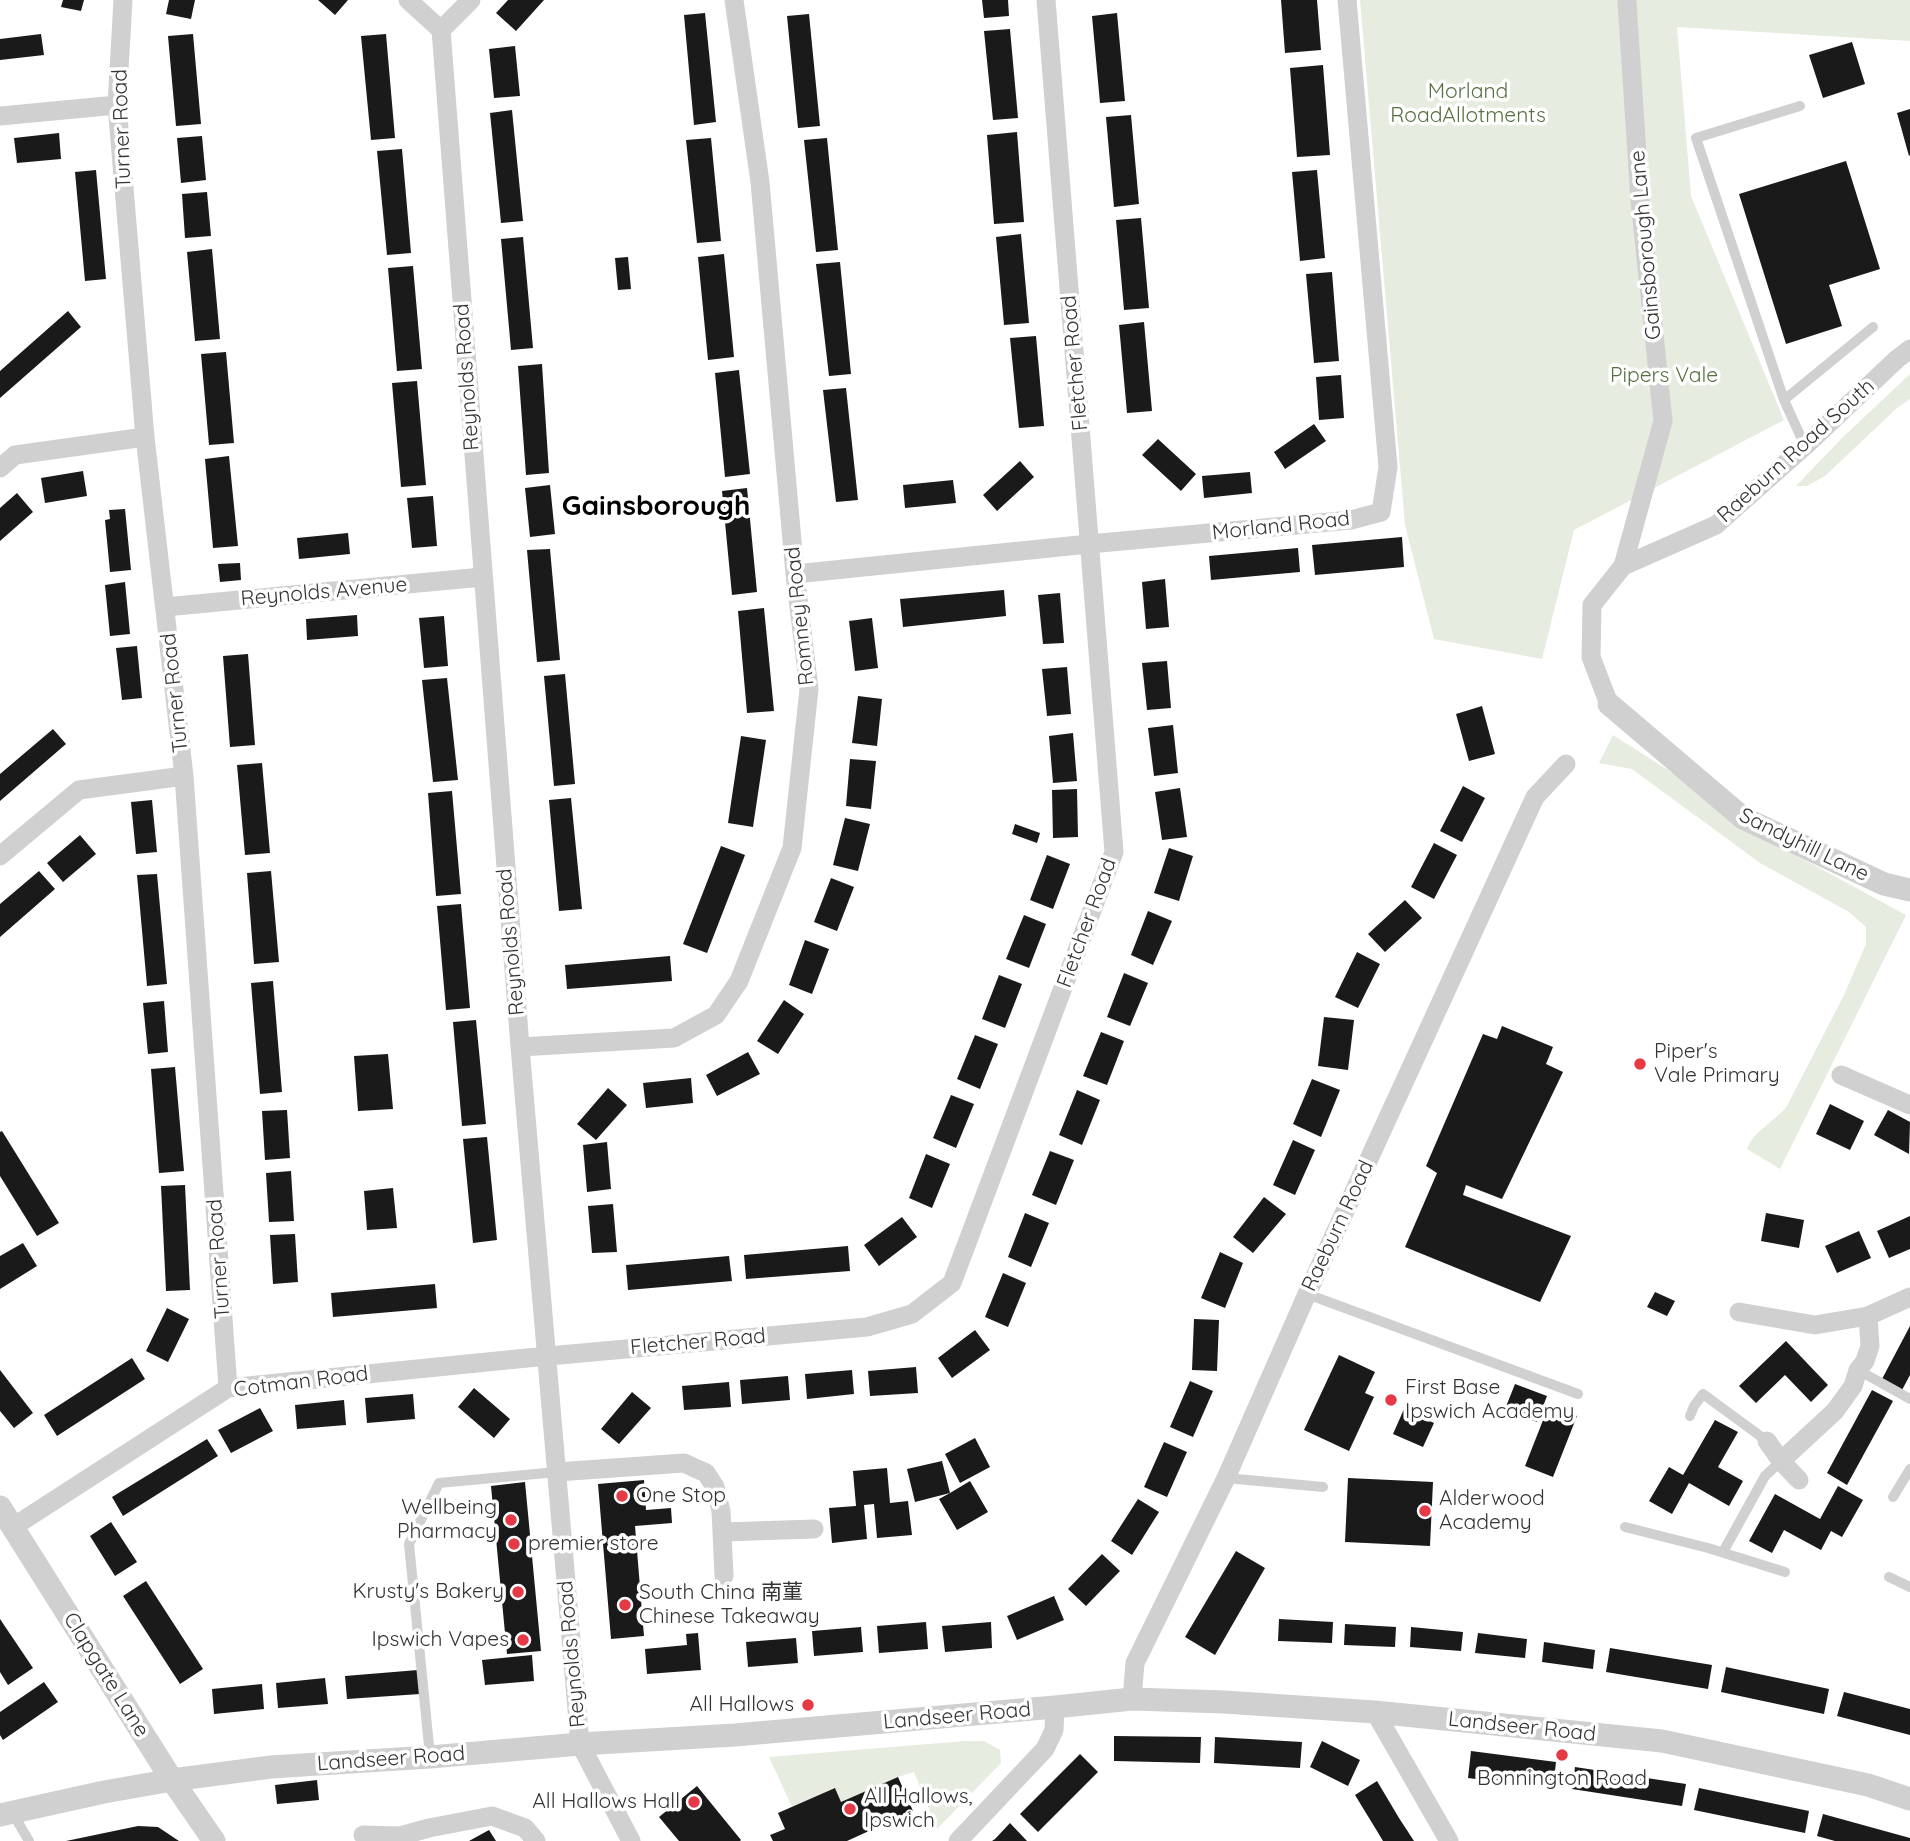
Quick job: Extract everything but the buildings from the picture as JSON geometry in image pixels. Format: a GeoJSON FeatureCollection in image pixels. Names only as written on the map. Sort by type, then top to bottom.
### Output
{"type":"FeatureCollection","features":[{"type":"Feature","properties":{"kind":"street","name":"Turner Road"},"geometry":{"type":"LineString","coordinates":[[123,0],[117,105],[145,437],[184,776],[228,1388]]}},
{"type":"Feature","properties":{"kind":"street"},"geometry":{"type":"LineString","coordinates":[[408,0],[441,30],[471,0]]}},
{"type":"Feature","properties":{"kind":"street","name":"Romney Road"},"geometry":{"type":"LineString","coordinates":[[520,1047],[674,1038],[716,1015],[739,981],[792,848],[809,689],[795,574],[760,183],[734,0]]}},
{"type":"Feature","properties":{"kind":"street","name":"Fletcher Road"},"geometry":{"type":"LineString","coordinates":[[545,1356],[867,1327],[912,1314],[952,1283],[1114,852],[1046,0]]}},
{"type":"Feature","properties":{"kind":"street","name":"Morland Road"},"geometry":{"type":"LineString","coordinates":[[795,574],[1351,520],[1381,512],[1388,467],[1348,0]]}},
{"type":"Feature","properties":{"kind":"street","name":"Gainsborough Lane"},"geometry":{"type":"LineString","coordinates":[[1623,566],[1663,421],[1640,200],[1628,2]]}},
{"type":"Feature","properties":{"kind":"street","name":"Reynolds Road"},"geometry":{"type":"LineString","coordinates":[[441,30],[545,1356],[580,1744],[631,1841]]}},
{"type":"Feature","properties":{"kind":"street"},"geometry":{"type":"LineString","coordinates":[[0,116],[117,105]]}},
{"type":"Feature","properties":{"kind":"street","name":"Raeburn Road South"},"geometry":{"type":"LineString","coordinates":[[1609,704],[1591,657],[1592,604],[1623,566],[1716,525],[1910,349]]}},
{"type":"Feature","properties":{"kind":"street"},"geometry":{"type":"LineString","coordinates":[[0,468],[15,455],[145,437]]}},
{"type":"Feature","properties":{"kind":"street","name":"Reynolds Avenue"},"geometry":{"type":"LineString","coordinates":[[165,607],[482,577]]}},
{"type":"Feature","properties":{"kind":"street","name":"Sandyhill Lane"},"geometry":{"type":"LineString","coordinates":[[1609,704],[1743,818],[1884,884],[1910,890]]}},
{"type":"Feature","properties":{"kind":"street","name":"Raeburn Road"},"geometry":{"type":"LineString","coordinates":[[1132,1699],[1135,1663],[1226,1478],[1307,1294],[1535,797],[1566,764]]}},
{"type":"Feature","properties":{"kind":"street"},"geometry":{"type":"LineString","coordinates":[[0,856],[79,790],[184,776]]}},
{"type":"Feature","properties":{"kind":"street"},"geometry":{"type":"LineString","coordinates":[[1841,1075],[1910,1105]]}},
{"type":"Feature","properties":{"kind":"street"},"geometry":{"type":"LineString","coordinates":[[1739,1312],[1815,1325],[1868,1316],[1910,1297]]}},
{"type":"Feature","properties":{"kind":"street"},"geometry":{"type":"LineString","coordinates":[[1781,1461],[1835,1411],[1853,1386],[1858,1370],[1866,1361],[1870,1346],[1868,1316]]}},
{"type":"Feature","properties":{"kind":"street","name":"Cotman Road"},"geometry":{"type":"LineString","coordinates":[[13,1527],[228,1388],[545,1356]]}},
{"type":"Feature","properties":{"kind":"street"},"geometry":{"type":"LineString","coordinates":[[1767,1441],[1799,1480]]}},
{"type":"Feature","properties":{"kind":"street"},"geometry":{"type":"LineString","coordinates":[[557,1472],[684,1463],[706,1473],[715,1487],[721,1511],[724,1576]]}},
{"type":"Feature","properties":{"kind":"street","name":"Clapgate Lane"},"geometry":{"type":"LineString","coordinates":[[0,1507],[172,1780],[214,1841]]}},
{"type":"Feature","properties":{"kind":"street"},"geometry":{"type":"LineString","coordinates":[[723,1532],[814,1529]]}},
{"type":"Feature","properties":{"kind":"street","name":"Landseer Road"},"geometry":{"type":"LineString","coordinates":[[6,1813],[172,1780],[271,1767],[722,1736],[1132,1699],[1375,1712],[1662,1741],[1868,1785],[1910,1799]]}},
{"type":"Feature","properties":{"kind":"street"},"geometry":{"type":"LineString","coordinates":[[958,1841],[1045,1749],[1054,1730],[1055,1707]]}},
{"type":"Feature","properties":{"kind":"street"},"geometry":{"type":"LineString","coordinates":[[1375,1712],[1448,1841]]}},
{"type":"Feature","properties":{"kind":"street"},"geometry":{"type":"LineString","coordinates":[[363,1835],[400,1839],[429,1828],[492,1816],[525,1828],[536,1841]]}},
{"type":"Feature","properties":{"kind":"lane"},"geometry":{"type":"LineString","coordinates":[[1800,106],[1696,138],[1784,400],[1805,446]]}},
{"type":"Feature","properties":{"kind":"lane"},"geometry":{"type":"LineString","coordinates":[[1784,400],[1873,327]]}},
{"type":"Feature","properties":{"kind":"lane"},"geometry":{"type":"LineString","coordinates":[[1307,1294],[1578,1394]]}},
{"type":"Feature","properties":{"kind":"lane"},"geometry":{"type":"LineString","coordinates":[[1858,1370],[1910,1399]]}},
{"type":"Feature","properties":{"kind":"lane"},"geometry":{"type":"LineString","coordinates":[[1690,1416],[1703,1394],[1767,1441]]}},
{"type":"Feature","properties":{"kind":"lane"},"geometry":{"type":"LineString","coordinates":[[1723,1552],[1765,1476],[1781,1461]]}},
{"type":"Feature","properties":{"kind":"lane"},"geometry":{"type":"LineString","coordinates":[[1893,1497],[1910,1469]]}},
{"type":"Feature","properties":{"kind":"lane"},"geometry":{"type":"LineString","coordinates":[[430,1757],[409,1544],[439,1483],[557,1472]]}},
{"type":"Feature","properties":{"kind":"lane"},"geometry":{"type":"LineString","coordinates":[[1226,1478],[1323,1487]]}},
{"type":"Feature","properties":{"kind":"lane"},"geometry":{"type":"LineString","coordinates":[[1625,1527],[1723,1552],[1785,1572]]}},
{"type":"Feature","properties":{"kind":"lane"},"geometry":{"type":"LineString","coordinates":[[1889,1577],[1910,1587]]}},
{"type":"Feature","properties":{"kind":"lane"},"geometry":{"type":"LineString","coordinates":[[6,1813],[29,1841]]}},
{"type":"Feature","properties":{"kind":"green space"},"geometry":{"type":"Polygon","coordinates":[[[1360,0],[1910,0],[1910,41],[1677,27],[1691,196],[1784,420],[1574,530],[1542,659],[1434,639],[1405,525],[1360,0]]]}},
{"type":"Feature","properties":{"kind":"green space"},"geometry":{"type":"Polygon","coordinates":[[[1910,374],[1910,399],[1825,476],[1807,486],[1796,486],[1842,438],[1910,374]]]}},
{"type":"Feature","properties":{"kind":"green space"},"geometry":{"type":"Polygon","coordinates":[[[1613,735],[1726,807],[1790,852],[1906,915],[1780,1169],[1747,1149],[1759,1131],[1787,1106],[1844,995],[1866,944],[1866,927],[1849,912],[1760,863],[1632,769],[1599,763],[1613,735]]]}},
{"type":"Feature","properties":{"kind":"green space"},"geometry":{"type":"Polygon","coordinates":[[[984,1741],[1000,1750],[1001,1763],[937,1829],[914,1772],[841,1802],[835,1788],[792,1807],[769,1757],[984,1741]]]}},
{"type":"Feature","properties":{"kind":"place","name":"Piper's Vale Primary"},"geometry":{"type":"Point","coordinates":[1640,1064]}},
{"type":"Feature","properties":{"kind":"place","name":"First Base Ipswich Academy"},"geometry":{"type":"Point","coordinates":[1391,1400]}},
{"type":"Feature","properties":{"kind":"place","name":"One Stop"},"geometry":{"type":"Point","coordinates":[622,1496]}},
{"type":"Feature","properties":{"kind":"place","name":"Alderwood Academy"},"geometry":{"type":"Point","coordinates":[1425,1511]}},
{"type":"Feature","properties":{"kind":"place","name":"Wellbeing Pharmacy"},"geometry":{"type":"Point","coordinates":[511,1520]}},
{"type":"Feature","properties":{"kind":"place","name":"premier store"},"geometry":{"type":"Point","coordinates":[514,1544]}},
{"type":"Feature","properties":{"kind":"place","name":"Krusty's Bakery"},"geometry":{"type":"Point","coordinates":[518,1592]}},
{"type":"Feature","properties":{"kind":"place","name":"South China 南菫 Chinese Takeaway"},"geometry":{"type":"Point","coordinates":[625,1605]}},
{"type":"Feature","properties":{"kind":"place","name":"Ipswich Vapes"},"geometry":{"type":"Point","coordinates":[523,1640]}},
{"type":"Feature","properties":{"kind":"place","name":"All Hallows"},"geometry":{"type":"Point","coordinates":[808,1705]}},
{"type":"Feature","properties":{"kind":"place","name":"Bonnington Road"},"geometry":{"type":"Point","coordinates":[1562,1755]}},
{"type":"Feature","properties":{"kind":"place","name":"All Hallows Hall"},"geometry":{"type":"Point","coordinates":[694,1802]}},
{"type":"Feature","properties":{"kind":"place","name":"All Hallows, Ipswich"},"geometry":{"type":"Point","coordinates":[850,1809]}},
{"type":"Feature","properties":{"kind":"district","name":"Gainsborough"},"geometry":{"type":"Point","coordinates":[656,507]}},
{"type":"Feature","properties":{"kind":"park label","name":"Morland RoadAllotments"},"geometry":{"type":"Point","coordinates":[1468,104]}},
{"type":"Feature","properties":{"kind":"park label","name":"Pipers Vale"},"geometry":{"type":"Point","coordinates":[1664,376]}}]}
